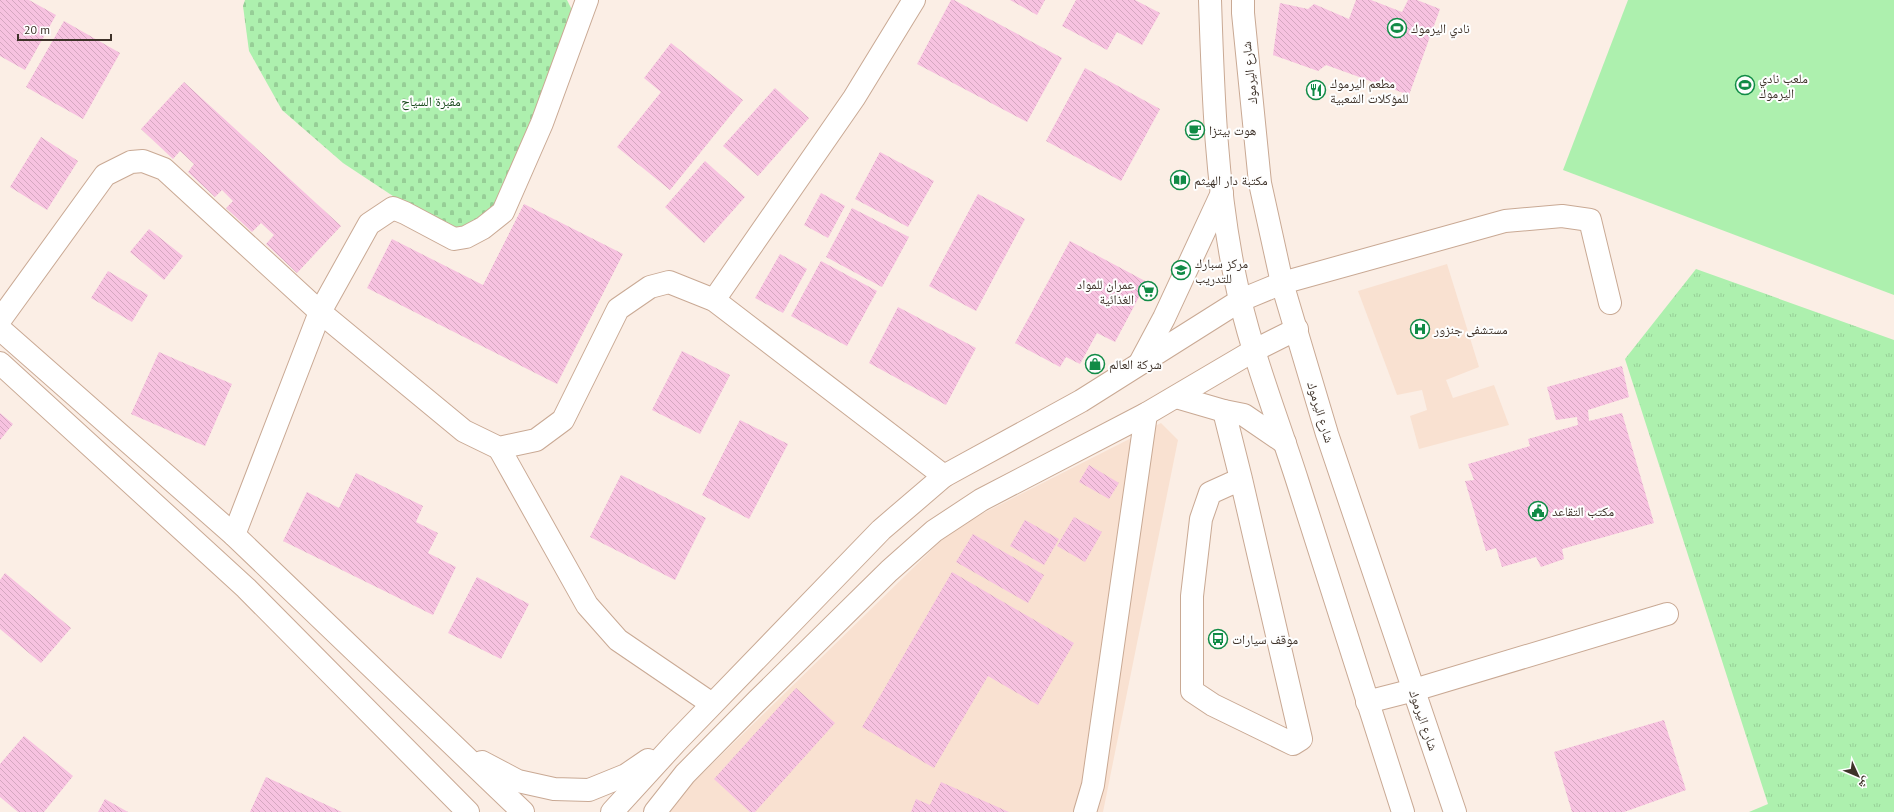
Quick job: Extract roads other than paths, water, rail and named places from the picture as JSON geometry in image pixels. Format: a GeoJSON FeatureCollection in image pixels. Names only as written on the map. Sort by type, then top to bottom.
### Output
{"type":"FeatureCollection","features":[{"type":"Feature","properties":{"kind":"street"},"geometry":{"type":"LineString","coordinates":[[234,535],[320,312],[369,224],[393,208],[454,239],[466,237],[483,228],[503,212],[542,124],[587,0]]}},
{"type":"Feature","properties":{"kind":"street"},"geometry":{"type":"LineString","coordinates":[[714,300],[854,98],[914,0]]}},
{"type":"Feature","properties":{"kind":"street"},"geometry":{"type":"LineString","coordinates":[[1210,0],[1213,91],[1222,192],[1235,277],[1253,351],[1285,443],[1403,812]]}},
{"type":"Feature","properties":{"kind":"street","name":"شارع اليرموك"},"geometry":{"type":"LineString","coordinates":[[1243,0],[1260,184],[1282,283],[1297,329],[1327,434],[1455,812]]}},
{"type":"Feature","properties":{"kind":"street"},"geometry":{"type":"LineString","coordinates":[[0,320],[105,175],[131,162],[143,161],[164,169],[320,312],[464,431],[499,448],[587,605],[618,640],[712,704]]}},
{"type":"Feature","properties":{"kind":"street"},"geometry":{"type":"LineString","coordinates":[[1140,363],[1164,318],[1222,192]]}},
{"type":"Feature","properties":{"kind":"street"},"geometry":{"type":"LineString","coordinates":[[612,812],[712,704],[881,530],[944,476],[1080,401],[1241,300],[1282,283],[1505,221],[1562,216],[1590,220],[1610,303]]}},
{"type":"Feature","properties":{"kind":"street"},"geometry":{"type":"LineString","coordinates":[[499,448],[536,440],[563,420],[618,310],[650,287],[669,282],[714,300],[944,476]]}},
{"type":"Feature","properties":{"kind":"street"},"geometry":{"type":"LineString","coordinates":[[0,328],[234,535],[523,812]]}},
{"type":"Feature","properties":{"kind":"street"},"geometry":{"type":"LineString","coordinates":[[655,812],[685,774],[758,700],[889,571],[934,532],[982,500],[1146,414],[1253,351],[1297,329]]}},
{"type":"Feature","properties":{"kind":"street"},"geometry":{"type":"LineString","coordinates":[[0,363],[246,588],[468,812]]}},
{"type":"Feature","properties":{"kind":"street"},"geometry":{"type":"LineString","coordinates":[[1176,397],[1224,411],[1244,415],[1285,443]]}},
{"type":"Feature","properties":{"kind":"street"},"geometry":{"type":"LineString","coordinates":[[1224,411],[1241,479],[1301,739],[1293,744],[1219,707],[1192,691],[1192,596],[1201,519],[1210,492],[1241,479]]}},
{"type":"Feature","properties":{"kind":"street"},"geometry":{"type":"LineString","coordinates":[[1084,812],[1093,785],[1146,414]]}},
{"type":"Feature","properties":{"kind":"street"},"geometry":{"type":"LineString","coordinates":[[1367,702],[1414,690],[1667,614]]}},
{"type":"Feature","properties":{"kind":"street"},"geometry":{"type":"LineString","coordinates":[[459,749],[518,781],[554,789],[589,790],[626,775],[676,742]]}},
{"type":"Feature","properties":{"kind":"place","name":"نادي اليرموك"},"geometry":{"type":"Point","coordinates":[1397,28]}},
{"type":"Feature","properties":{"kind":"place","name":"ملعب نادي اليرموك"},"geometry":{"type":"Point","coordinates":[1745,85]}},
{"type":"Feature","properties":{"kind":"place","name":"مطعم اليرموك للمؤكلات الشعبية"},"geometry":{"type":"Point","coordinates":[1316,90]}},
{"type":"Feature","properties":{"kind":"place","name":"هوت بيتزا"},"geometry":{"type":"Point","coordinates":[1195,130]}},
{"type":"Feature","properties":{"kind":"place","name":"مكتبة دار الهيثم"},"geometry":{"type":"Point","coordinates":[1180,180]}},
{"type":"Feature","properties":{"kind":"place","name":"مركز سبارك للتدريب"},"geometry":{"type":"Point","coordinates":[1181,270]}},
{"type":"Feature","properties":{"kind":"place","name":"عمران للمواد الغذائية"},"geometry":{"type":"Point","coordinates":[1148,291]}},
{"type":"Feature","properties":{"kind":"place","name":"مستشفى جنزور"},"geometry":{"type":"Point","coordinates":[1420,329]}},
{"type":"Feature","properties":{"kind":"place","name":"شركة العالم"},"geometry":{"type":"Point","coordinates":[1095,364]}},
{"type":"Feature","properties":{"kind":"place","name":"مكتب التقاعد"},"geometry":{"type":"Point","coordinates":[1538,511]}},
{"type":"Feature","properties":{"kind":"place","name":"موقف سيارات"},"geometry":{"type":"Point","coordinates":[1218,639]}},
{"type":"Feature","properties":{"kind":"park label","name":"مقبرة السياح"},"geometry":{"type":"Point","coordinates":[431,101]}}]}
